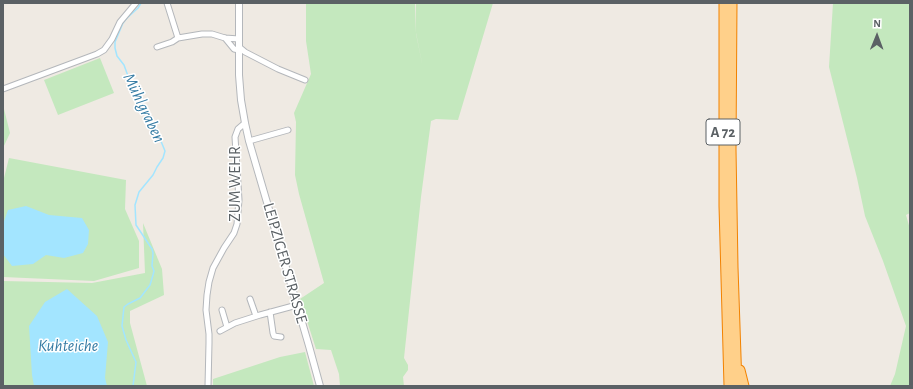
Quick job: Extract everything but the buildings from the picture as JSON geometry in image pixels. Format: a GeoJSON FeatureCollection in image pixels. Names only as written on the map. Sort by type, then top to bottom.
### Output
{"type":"FeatureCollection","features":[{"type":"Feature","properties":{"kind":"highway","name":"A 72"},"geometry":{"type":"LineString","coordinates":[[724,3],[724,206],[728,386]]}},
{"type":"Feature","properties":{"kind":"highway","name":"A 72"},"geometry":{"type":"LineString","coordinates":[[732,3],[731,149],[737,386]]}},
{"type":"Feature","properties":{"kind":"highway"},"geometry":{"type":"LineString","coordinates":[[735,343],[744,386]]}},
{"type":"Feature","properties":{"kind":"street"},"geometry":{"type":"LineString","coordinates":[[3,89],[97,54],[104,50],[112,39],[120,22],[136,3]]}},
{"type":"Feature","properties":{"kind":"street"},"geometry":{"type":"LineString","coordinates":[[168,3],[178,38]]}},
{"type":"Feature","properties":{"kind":"street","name":"LEIPZIGER STRASSE"},"geometry":{"type":"LineString","coordinates":[[239,3],[239,39],[237,49],[245,123],[320,386]]}},
{"type":"Feature","properties":{"kind":"street"},"geometry":{"type":"LineString","coordinates":[[157,47],[172,42],[178,38],[190,35],[212,34],[225,38],[239,39]]}},
{"type":"Feature","properties":{"kind":"street"},"geometry":{"type":"LineString","coordinates":[[225,38],[237,49],[305,80]]}},
{"type":"Feature","properties":{"kind":"street","name":"ZUM WEHR"},"geometry":{"type":"LineString","coordinates":[[208,386],[209,334],[206,310],[207,295],[213,268],[221,252],[234,234],[238,224],[239,200],[235,138],[238,129],[245,123]]}},
{"type":"Feature","properties":{"kind":"street"},"geometry":{"type":"LineString","coordinates":[[249,141],[288,130]]}},
{"type":"Feature","properties":{"kind":"street"},"geometry":{"type":"LineString","coordinates":[[250,299],[256,316]]}},
{"type":"Feature","properties":{"kind":"street"},"geometry":{"type":"LineString","coordinates":[[220,331],[234,323],[297,305]]}},
{"type":"Feature","properties":{"kind":"street"},"geometry":{"type":"LineString","coordinates":[[222,310],[227,327]]}},
{"type":"Feature","properties":{"kind":"street"},"geometry":{"type":"LineString","coordinates":[[270,312],[272,333],[274,336],[281,337]]}},
{"type":"Feature","properties":{"kind":"green space"},"geometry":{"type":"Polygon","coordinates":[[[306,3],[415,3],[416,33],[416,3],[493,3],[458,120],[436,119],[431,121],[421,197],[404,358],[408,365],[408,370],[403,377],[404,386],[340,386],[339,374],[331,350],[316,349],[300,299],[324,283],[295,175],[296,122],[294,113],[311,74],[306,41],[306,3]]]}},
{"type":"Feature","properties":{"kind":"green space"},"geometry":{"type":"Polygon","coordinates":[[[833,3],[910,3],[910,213],[906,215],[910,229],[910,386],[890,386],[895,374],[906,326],[865,216],[829,67],[833,3]]]}},
{"type":"Feature","properties":{"kind":"green space"},"geometry":{"type":"Polygon","coordinates":[[[100,58],[114,93],[58,115],[44,80],[100,58]]]}},
{"type":"Feature","properties":{"kind":"green space"},"geometry":{"type":"Polygon","coordinates":[[[3,105],[10,133],[3,148],[3,105]]]}},
{"type":"Feature","properties":{"kind":"green space"},"geometry":{"type":"Polygon","coordinates":[[[9,158],[126,180],[125,209],[139,241],[139,268],[94,281],[3,277],[3,182],[9,158]]]}},
{"type":"Feature","properties":{"kind":"green space"},"geometry":{"type":"Polygon","coordinates":[[[143,223],[162,269],[164,295],[130,311],[130,323],[147,386],[3,386],[3,281],[92,283],[145,273],[143,223]]]}},
{"type":"Feature","properties":{"kind":"green space"},"geometry":{"type":"Polygon","coordinates":[[[305,352],[314,386],[213,386],[213,379],[280,357],[305,352]]]}},
{"type":"Feature","properties":{"kind":"water"},"geometry":{"type":"Polygon","coordinates":[[[26,206],[49,215],[82,218],[89,230],[88,244],[83,253],[64,258],[46,255],[33,264],[12,266],[3,254],[3,224],[8,210],[26,206]]]}},
{"type":"Feature","properties":{"kind":"water","name":"Kuhteiche"},"geometry":{"type":"Polygon","coordinates":[[[67,289],[97,316],[108,342],[105,378],[107,386],[34,386],[29,326],[45,302],[67,289]]]}},
{"type":"Feature","properties":{"kind":"waterway","name":"Mühlgraben"},"geometry":{"type":"LineString","coordinates":[[133,386],[136,362],[126,340],[122,326],[124,307],[140,298],[150,285],[154,271],[152,266],[152,249],[136,225],[135,205],[139,192],[153,175],[163,158],[165,151],[158,134],[146,115],[136,89],[128,76],[124,65],[117,56],[115,48],[115,42],[123,23],[141,3]]}}]}
